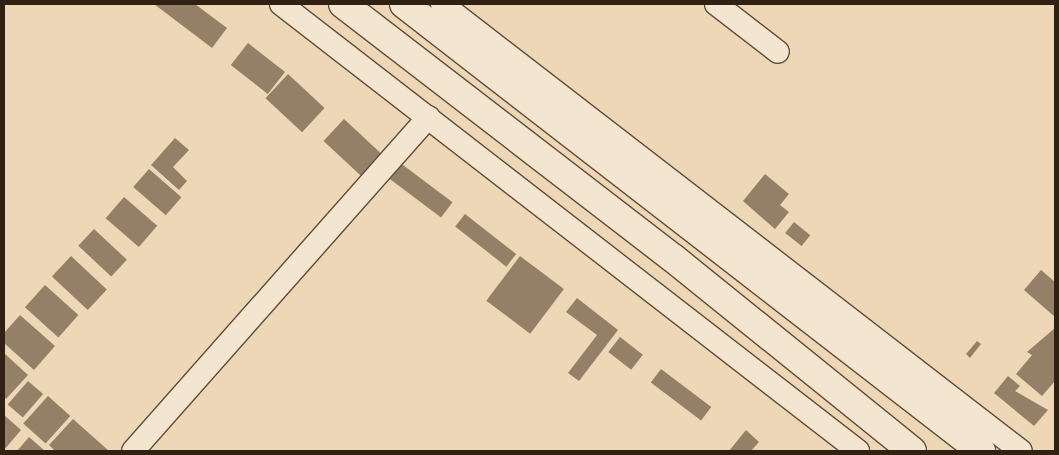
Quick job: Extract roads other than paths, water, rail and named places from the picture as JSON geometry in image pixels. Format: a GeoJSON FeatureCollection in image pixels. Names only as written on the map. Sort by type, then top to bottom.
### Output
{"type":"FeatureCollection","features":[{"type":"Feature","properties":{"kind":"main road"},"geometry":{"type":"LineString","coordinates":[[343,4],[673,258],[912,451]]}},
{"type":"Feature","properties":{"kind":"main road"},"geometry":{"type":"LineString","coordinates":[[404,4],[981,451]]}},
{"type":"Feature","properties":{"kind":"street"},"geometry":{"type":"LineString","coordinates":[[281,4],[858,451]]}},
{"type":"Feature","properties":{"kind":"street"},"geometry":{"type":"LineString","coordinates":[[442,4],[1021,451]]}},
{"type":"Feature","properties":{"kind":"street"},"geometry":{"type":"LineString","coordinates":[[716,4],[778,52]]}},
{"type":"Feature","properties":{"kind":"street"},"geometry":{"type":"LineString","coordinates":[[133,451],[429,117]]}}]}
